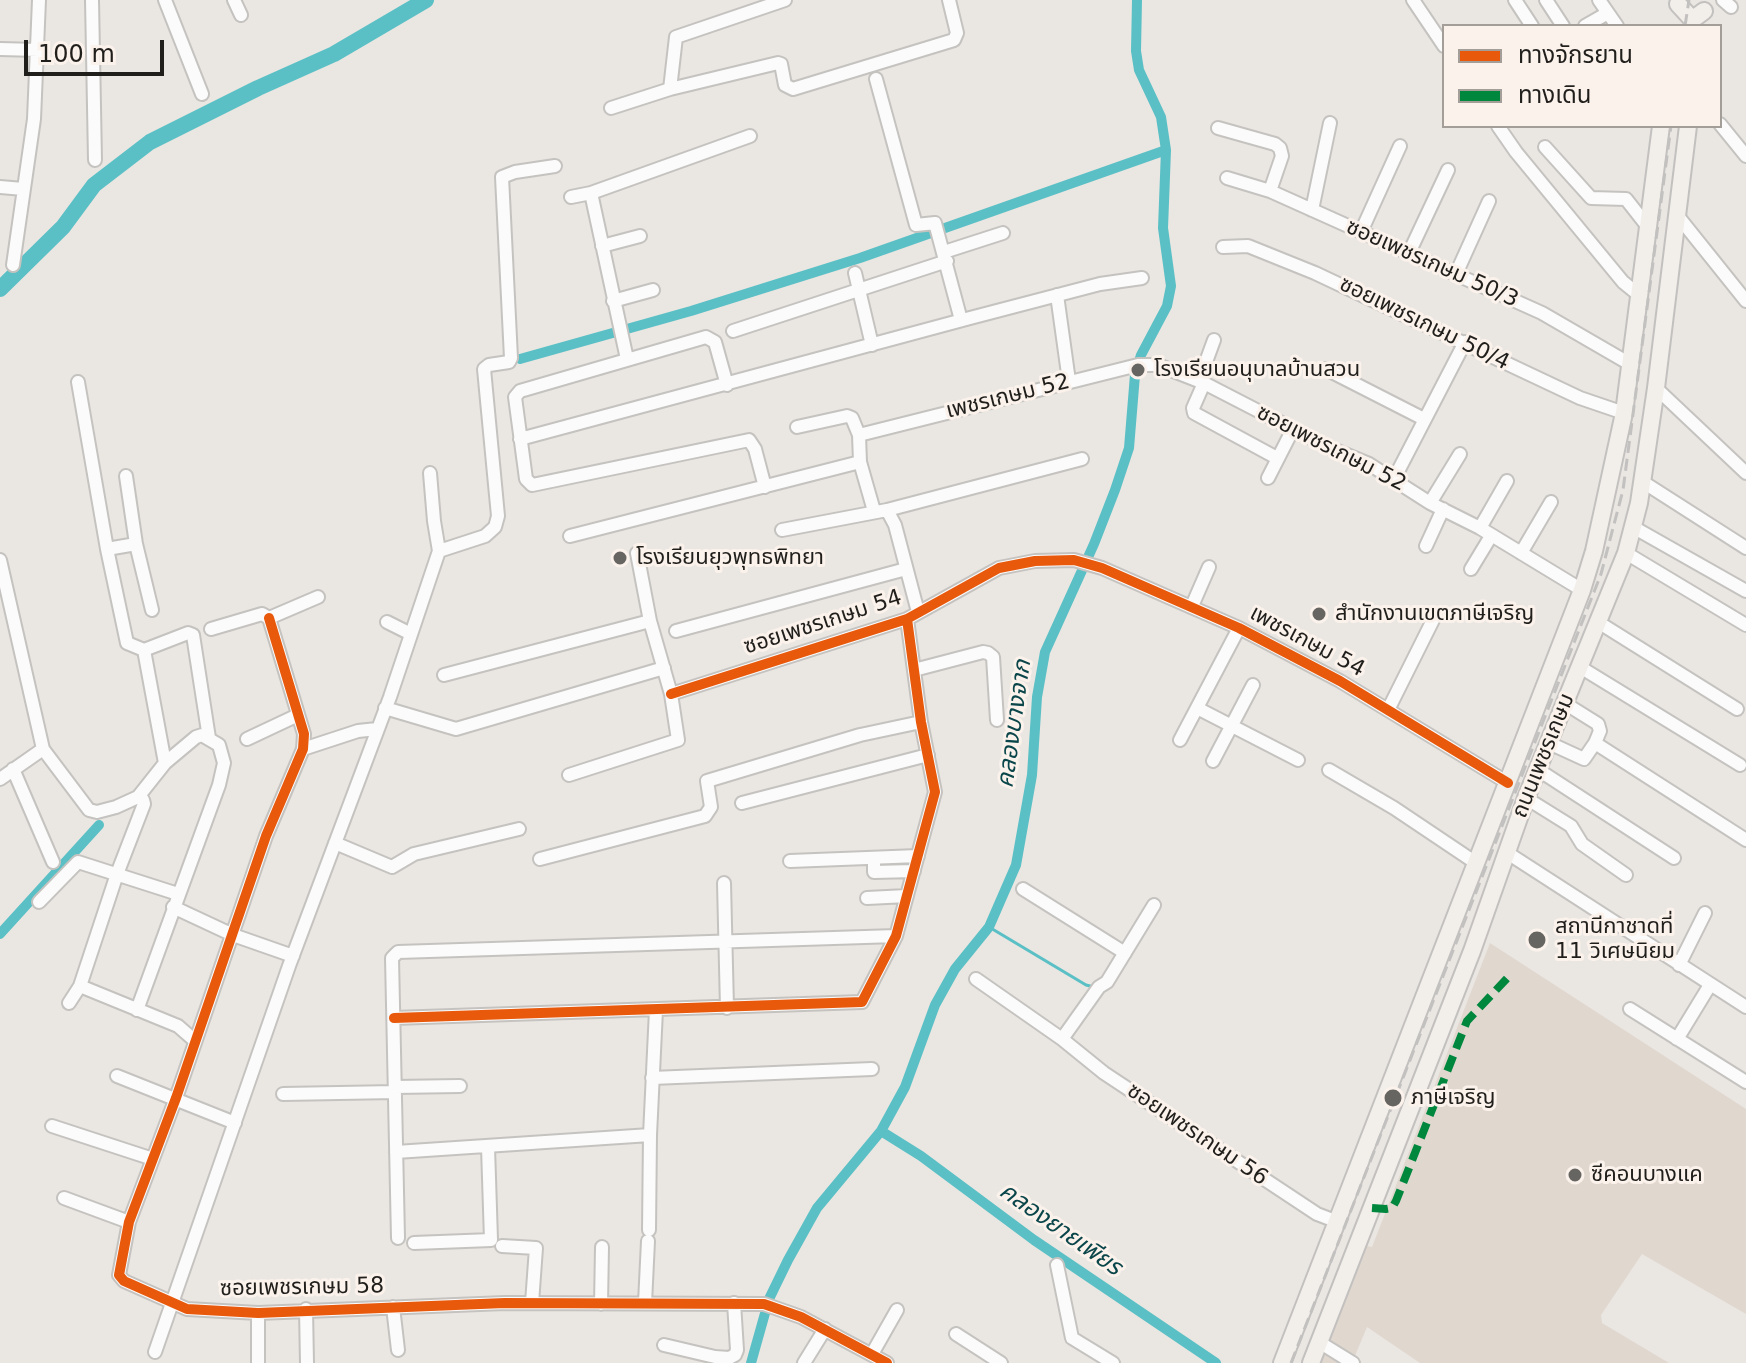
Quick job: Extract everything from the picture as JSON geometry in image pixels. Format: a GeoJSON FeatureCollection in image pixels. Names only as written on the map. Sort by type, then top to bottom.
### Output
{"type":"FeatureCollection","features":[{"type":"Feature","properties":{"kind":"main road"},"geometry":{"type":"LineString","coordinates":[[1678,2],[1690,17],[1704,12]]}},
{"type":"Feature","properties":{"kind":"main road"},"geometry":{"type":"LineString","coordinates":[[1675,24],[1678,2]]}},
{"type":"Feature","properties":{"kind":"main road","name":"ถนนเพชรเกษม"},"geometry":{"type":"LineString","coordinates":[[1282,1363],[1582,590],[1604,512],[1624,413],[1661,128]]}},
{"type":"Feature","properties":{"kind":"main road","name":"ถนนเพชรเกษม"},"geometry":{"type":"LineString","coordinates":[[1312,1363],[1472,951],[1537,769],[1626,553],[1643,482],[1688,128]]}},
{"type":"Feature","properties":{"kind":"street"},"geometry":{"type":"LineString","coordinates":[[13,265],[34,119],[39,0]]}},
{"type":"Feature","properties":{"kind":"street"},"geometry":{"type":"LineString","coordinates":[[92,0],[95,160]]}},
{"type":"Feature","properties":{"kind":"street"},"geometry":{"type":"LineString","coordinates":[[165,0],[202,94]]}},
{"type":"Feature","properties":{"kind":"street"},"geometry":{"type":"LineString","coordinates":[[234,0],[241,15]]}},
{"type":"Feature","properties":{"kind":"street"},"geometry":{"type":"LineString","coordinates":[[670,89],[676,37],[686,31],[785,0]]}},
{"type":"Feature","properties":{"kind":"street"},"geometry":{"type":"LineString","coordinates":[[611,108],[670,89],[778,63],[781,64],[785,85],[793,89],[954,40],[957,33],[949,0]]}},
{"type":"Feature","properties":{"kind":"street"},"geometry":{"type":"LineString","coordinates":[[1413,0],[1442,43]]}},
{"type":"Feature","properties":{"kind":"street"},"geometry":{"type":"LineString","coordinates":[[1515,0],[1531,24]]}},
{"type":"Feature","properties":{"kind":"street"},"geometry":{"type":"LineString","coordinates":[[1546,0],[1562,24]]}},
{"type":"Feature","properties":{"kind":"street"},"geometry":{"type":"LineString","coordinates":[[1599,0],[1615,24]]}},
{"type":"Feature","properties":{"kind":"street"},"geometry":{"type":"LineString","coordinates":[[1588,24],[1606,14]]}},
{"type":"Feature","properties":{"kind":"street"},"geometry":{"type":"LineString","coordinates":[[0,49],[38,50]]}},
{"type":"Feature","properties":{"kind":"street"},"geometry":{"type":"LineString","coordinates":[[876,79],[916,225],[933,222],[938,231],[961,320]]}},
{"type":"Feature","properties":{"kind":"street"},"geometry":{"type":"LineString","coordinates":[[1312,210],[1330,123]]}},
{"type":"Feature","properties":{"kind":"street"},"geometry":{"type":"LineString","coordinates":[[1722,126],[1746,156]]}},
{"type":"Feature","properties":{"kind":"street"},"geometry":{"type":"LineString","coordinates":[[1218,128],[1280,148],[1282,156],[1270,191]]}},
{"type":"Feature","properties":{"kind":"street"},"geometry":{"type":"LineString","coordinates":[[1499,128],[1615,272],[1639,295]]}},
{"type":"Feature","properties":{"kind":"street"},"geometry":{"type":"LineString","coordinates":[[571,197],[591,193],[750,136]]}},
{"type":"Feature","properties":{"kind":"street"},"geometry":{"type":"LineString","coordinates":[[1361,232],[1400,146]]}},
{"type":"Feature","properties":{"kind":"street"},"geometry":{"type":"LineString","coordinates":[[1545,147],[1591,198],[1626,199],[1648,227]]}},
{"type":"Feature","properties":{"kind":"street"},"geometry":{"type":"LineString","coordinates":[[439,551],[485,536],[495,527],[498,516],[484,369],[489,365],[509,362],[511,358],[502,177],[555,166]]}},
{"type":"Feature","properties":{"kind":"street"},"geometry":{"type":"LineString","coordinates":[[1409,253],[1448,170]]}},
{"type":"Feature","properties":{"kind":"street","name":"ซอยเพชรเกษม 50/3"},"geometry":{"type":"LineString","coordinates":[[1227,178],[1270,191],[1542,313],[1630,364]]}},
{"type":"Feature","properties":{"kind":"street"},"geometry":{"type":"LineString","coordinates":[[0,187],[23,189]]}},
{"type":"Feature","properties":{"kind":"street"},"geometry":{"type":"LineString","coordinates":[[591,193],[627,359]]}},
{"type":"Feature","properties":{"kind":"street"},"geometry":{"type":"LineString","coordinates":[[1456,274],[1489,201]]}},
{"type":"Feature","properties":{"kind":"street"},"geometry":{"type":"LineString","coordinates":[[1677,215],[1746,301]]}},
{"type":"Feature","properties":{"kind":"street"},"geometry":{"type":"LineString","coordinates":[[733,331],[859,291],[1003,233]]}},
{"type":"Feature","properties":{"kind":"street"},"geometry":{"type":"LineString","coordinates":[[602,246],[640,236]]}},
{"type":"Feature","properties":{"kind":"street","name":"ซอยเพชรเกษม 50/4"},"geometry":{"type":"LineString","coordinates":[[1223,247],[1248,246],[1315,273],[1580,398],[1624,413]]}},
{"type":"Feature","properties":{"kind":"street"},"geometry":{"type":"LineString","coordinates":[[855,273],[872,345]]}},
{"type":"Feature","properties":{"kind":"street"},"geometry":{"type":"LineString","coordinates":[[520,439],[1057,295],[1142,278]]}},
{"type":"Feature","properties":{"kind":"street"},"geometry":{"type":"LineString","coordinates":[[613,301],[653,290]]}},
{"type":"Feature","properties":{"kind":"street"},"geometry":{"type":"LineString","coordinates":[[1057,295],[1069,381]]}},
{"type":"Feature","properties":{"kind":"street"},"geometry":{"type":"LineString","coordinates":[[727,385],[711,337],[517,393],[526,479],[532,485],[749,440],[755,449],[765,487]]}},
{"type":"Feature","properties":{"kind":"street"},"geometry":{"type":"LineString","coordinates":[[1214,340],[1194,413],[1277,458]]}},
{"type":"Feature","properties":{"kind":"street"},"geometry":{"type":"LineString","coordinates":[[1394,479],[1465,342]]}},
{"type":"Feature","properties":{"kind":"street","name":"เพชรเกษม 52"},"geometry":{"type":"LineString","coordinates":[[859,435],[1128,367],[1158,365]]}},
{"type":"Feature","properties":{"kind":"street","name":"ซอยเพชรเกษม 52"},"geometry":{"type":"LineString","coordinates":[[1158,365],[1201,382],[1330,448],[1369,464],[1582,590]]}},
{"type":"Feature","properties":{"kind":"street"},"geometry":{"type":"LineString","coordinates":[[1326,369],[1424,419]]}},
{"type":"Feature","properties":{"kind":"street"},"geometry":{"type":"LineString","coordinates":[[78,382],[127,643],[144,650],[188,633],[193,635],[209,738]]}},
{"type":"Feature","properties":{"kind":"street"},"geometry":{"type":"LineString","coordinates":[[1656,388],[1746,473]]}},
{"type":"Feature","properties":{"kind":"street"},"geometry":{"type":"LineString","coordinates":[[394,1018],[862,1002],[896,936],[935,792],[914,670],[913,616],[906,569],[895,525],[881,511],[860,462],[859,435],[852,418],[847,416],[797,427]]}},
{"type":"Feature","properties":{"kind":"street"},"geometry":{"type":"LineString","coordinates":[[1268,478],[1293,429]]}},
{"type":"Feature","properties":{"kind":"street"},"geometry":{"type":"LineString","coordinates":[[1426,546],[1436,506],[1460,454]]}},
{"type":"Feature","properties":{"kind":"street"},"geometry":{"type":"LineString","coordinates":[[1734,462],[1746,454]]}},
{"type":"Feature","properties":{"kind":"street"},"geometry":{"type":"LineString","coordinates":[[782,530],[881,511],[1082,459]]}},
{"type":"Feature","properties":{"kind":"street"},"geometry":{"type":"LineString","coordinates":[[570,536],[860,462]]}},
{"type":"Feature","properties":{"kind":"street"},"geometry":{"type":"LineString","coordinates":[[155,1352],[439,551],[430,473]]}},
{"type":"Feature","properties":{"kind":"street"},"geometry":{"type":"LineString","coordinates":[[126,476],[136,544],[152,610]]}},
{"type":"Feature","properties":{"kind":"street"},"geometry":{"type":"LineString","coordinates":[[1471,569],[1507,481]]}},
{"type":"Feature","properties":{"kind":"street"},"geometry":{"type":"LineString","coordinates":[[1643,482],[1746,548]]}},
{"type":"Feature","properties":{"kind":"street"},"geometry":{"type":"LineString","coordinates":[[1521,553],[1551,502]]}},
{"type":"Feature","properties":{"kind":"street"},"geometry":{"type":"LineString","coordinates":[[1633,527],[1746,591]]}},
{"type":"Feature","properties":{"kind":"street"},"geometry":{"type":"LineString","coordinates":[[107,549],[136,544]]}},
{"type":"Feature","properties":{"kind":"street"},"geometry":{"type":"LineString","coordinates":[[569,775],[678,740],[671,694],[650,621],[637,553]]}},
{"type":"Feature","properties":{"kind":"street"},"geometry":{"type":"LineString","coordinates":[[1626,553],[1746,625]]}},
{"type":"Feature","properties":{"kind":"street"},"geometry":{"type":"LineString","coordinates":[[0,560],[43,749],[89,810],[97,812],[116,807],[138,797],[165,763],[196,737],[202,735],[219,745],[224,763],[219,785],[137,1010]]}},
{"type":"Feature","properties":{"kind":"street","name":"เพชรเกษม 54"},"geometry":{"type":"LineString","coordinates":[[1074,560],[1102,568],[1239,628],[1388,710],[1508,783]]}},
{"type":"Feature","properties":{"kind":"street","name":"ซอยเพชรเกษม 54"},"geometry":{"type":"LineString","coordinates":[[671,694],[913,616],[999,568],[1035,561],[1074,560]]}},
{"type":"Feature","properties":{"kind":"street"},"geometry":{"type":"LineString","coordinates":[[1192,606],[1209,567]]}},
{"type":"Feature","properties":{"kind":"street"},"geometry":{"type":"LineString","coordinates":[[676,631],[906,569]]}},
{"type":"Feature","properties":{"kind":"street"},"geometry":{"type":"LineString","coordinates":[[269,618],[318,597]]}},
{"type":"Feature","properties":{"kind":"street"},"geometry":{"type":"LineString","coordinates":[[211,629],[262,614],[269,618],[304,734],[303,749],[358,731],[377,729]]}},
{"type":"Feature","properties":{"kind":"street"},"geometry":{"type":"LineString","coordinates":[[1388,710],[1433,620]]}},
{"type":"Feature","properties":{"kind":"street"},"geometry":{"type":"LineString","coordinates":[[444,675],[650,621]]}},
{"type":"Feature","properties":{"kind":"street"},"geometry":{"type":"LineString","coordinates":[[387,622],[411,634]]}},
{"type":"Feature","properties":{"kind":"street"},"geometry":{"type":"LineString","coordinates":[[1598,622],[1737,709]]}},
{"type":"Feature","properties":{"kind":"street"},"geometry":{"type":"LineString","coordinates":[[1180,740],[1239,628]]}},
{"type":"Feature","properties":{"kind":"street"},"geometry":{"type":"LineString","coordinates":[[144,650],[165,763]]}},
{"type":"Feature","properties":{"kind":"street"},"geometry":{"type":"LineString","coordinates":[[914,670],[988,653],[993,657],[997,720]]}},
{"type":"Feature","properties":{"kind":"street"},"geometry":{"type":"LineString","coordinates":[[1580,667],[1740,765]]}},
{"type":"Feature","properties":{"kind":"street"},"geometry":{"type":"LineString","coordinates":[[385,708],[456,729],[664,668]]}},
{"type":"Feature","properties":{"kind":"street"},"geometry":{"type":"LineString","coordinates":[[1213,761],[1253,685]]}},
{"type":"Feature","properties":{"kind":"street"},"geometry":{"type":"LineString","coordinates":[[1549,743],[1584,759],[1595,743],[1600,731],[1598,724],[1566,704]]}},
{"type":"Feature","properties":{"kind":"street"},"geometry":{"type":"LineString","coordinates":[[1197,708],[1298,760]]}},
{"type":"Feature","properties":{"kind":"street"},"geometry":{"type":"LineString","coordinates":[[247,739],[298,715]]}},
{"type":"Feature","properties":{"kind":"street"},"geometry":{"type":"LineString","coordinates":[[540,859],[705,816],[711,807],[707,781],[860,735],[921,722]]}},
{"type":"Feature","properties":{"kind":"street"},"geometry":{"type":"LineString","coordinates":[[1595,743],[1746,840]]}},
{"type":"Feature","properties":{"kind":"street"},"geometry":{"type":"LineString","coordinates":[[0,779],[43,749]]}},
{"type":"Feature","properties":{"kind":"street","name":"ซอยเพชรเกษม 58"},"geometry":{"type":"LineString","coordinates":[[303,749],[266,836],[176,1098],[129,1222],[119,1275],[124,1281],[187,1309],[258,1313],[532,1303],[764,1304],[825,1329],[887,1363]]}},
{"type":"Feature","properties":{"kind":"street"},"geometry":{"type":"LineString","coordinates":[[742,803],[928,755]]}},
{"type":"Feature","properties":{"kind":"street"},"geometry":{"type":"LineString","coordinates":[[13,769],[53,862]]}},
{"type":"Feature","properties":{"kind":"street"},"geometry":{"type":"LineString","coordinates":[[1537,769],[1674,858]]}},
{"type":"Feature","properties":{"kind":"street"},"geometry":{"type":"LineString","coordinates":[[1329,770],[1394,808],[1476,863]]}},
{"type":"Feature","properties":{"kind":"street"},"geometry":{"type":"LineString","coordinates":[[69,1003],[80,986],[144,804],[138,797]]}},
{"type":"Feature","properties":{"kind":"street"},"geometry":{"type":"LineString","coordinates":[[1526,798],[1571,826],[1582,844],[1626,875]]}},
{"type":"Feature","properties":{"kind":"street"},"geometry":{"type":"LineString","coordinates":[[386,881],[392,867],[414,854],[519,829]]}},
{"type":"Feature","properties":{"kind":"street"},"geometry":{"type":"LineString","coordinates":[[335,843],[392,867]]}},
{"type":"Feature","properties":{"kind":"street"},"geometry":{"type":"LineString","coordinates":[[1506,852],[1746,1007]]}},
{"type":"Feature","properties":{"kind":"street"},"geometry":{"type":"LineString","coordinates":[[790,861],[918,856]]}},
{"type":"Feature","properties":{"kind":"street"},"geometry":{"type":"LineString","coordinates":[[874,858],[869,873],[914,871]]}},
{"type":"Feature","properties":{"kind":"street"},"geometry":{"type":"LineString","coordinates":[[39,902],[78,862],[178,894]]}},
{"type":"Feature","properties":{"kind":"street"},"geometry":{"type":"LineString","coordinates":[[724,883],[727,1008]]}},
{"type":"Feature","properties":{"kind":"street"},"geometry":{"type":"LineString","coordinates":[[1023,889],[1125,953]]}},
{"type":"Feature","properties":{"kind":"street"},"geometry":{"type":"LineString","coordinates":[[867,898],[907,896]]}},
{"type":"Feature","properties":{"kind":"street"},"geometry":{"type":"LineString","coordinates":[[1062,1039],[1098,988],[1107,982],[1154,905]]}},
{"type":"Feature","properties":{"kind":"street"},"geometry":{"type":"LineString","coordinates":[[173,907],[233,935],[293,956]]}},
{"type":"Feature","properties":{"kind":"street"},"geometry":{"type":"LineString","coordinates":[[1679,965],[1705,913]]}},
{"type":"Feature","properties":{"kind":"street"},"geometry":{"type":"LineString","coordinates":[[398,1238],[392,958],[398,952],[896,936]]}},
{"type":"Feature","properties":{"kind":"street","name":"ซอยเพชรเกษม 56"},"geometry":{"type":"LineString","coordinates":[[976,979],[1062,1039],[1104,1073],[1317,1214],[1338,1222]]}},
{"type":"Feature","properties":{"kind":"street"},"geometry":{"type":"LineString","coordinates":[[1677,1039],[1710,985]]}},
{"type":"Feature","properties":{"kind":"street"},"geometry":{"type":"LineString","coordinates":[[80,986],[178,1026],[194,1040]]}},
{"type":"Feature","properties":{"kind":"street"},"geometry":{"type":"LineString","coordinates":[[1630,1009],[1746,1082]]}},
{"type":"Feature","properties":{"kind":"street"},"geometry":{"type":"LineString","coordinates":[[645,1303],[656,1010]]}},
{"type":"Feature","properties":{"kind":"street"},"geometry":{"type":"LineString","coordinates":[[652,1078],[872,1069]]}},
{"type":"Feature","properties":{"kind":"street"},"geometry":{"type":"LineString","coordinates":[[117,1076],[235,1123]]}},
{"type":"Feature","properties":{"kind":"street"},"geometry":{"type":"LineString","coordinates":[[283,1094],[460,1086]]}},
{"type":"Feature","properties":{"kind":"street"},"geometry":{"type":"LineString","coordinates":[[52,1126],[153,1159]]}},
{"type":"Feature","properties":{"kind":"street"},"geometry":{"type":"LineString","coordinates":[[396,1152],[650,1135]]}},
{"type":"Feature","properties":{"kind":"street"},"geometry":{"type":"LineString","coordinates":[[414,1243],[491,1240],[488,1147]]}},
{"type":"Feature","properties":{"kind":"street"},"geometry":{"type":"LineString","coordinates":[[64,1198],[129,1222]]}},
{"type":"Feature","properties":{"kind":"street"},"geometry":{"type":"LineString","coordinates":[[502,1246],[536,1248],[532,1303]]}},
{"type":"Feature","properties":{"kind":"street"},"geometry":{"type":"LineString","coordinates":[[601,1304],[602,1247]]}},
{"type":"Feature","properties":{"kind":"street"},"geometry":{"type":"LineString","coordinates":[[1057,1265],[1072,1338],[1113,1363]]}},
{"type":"Feature","properties":{"kind":"street"},"geometry":{"type":"LineString","coordinates":[[664,1345],[715,1357],[735,1355],[734,1303]]}},
{"type":"Feature","properties":{"kind":"street"},"geometry":{"type":"LineString","coordinates":[[393,1307],[398,1350]]}},
{"type":"Feature","properties":{"kind":"street"},"geometry":{"type":"LineString","coordinates":[[306,1309],[307,1363]]}},
{"type":"Feature","properties":{"kind":"street"},"geometry":{"type":"LineString","coordinates":[[872,1354],[897,1310]]}},
{"type":"Feature","properties":{"kind":"street"},"geometry":{"type":"LineString","coordinates":[[258,1313],[258,1363]]}},
{"type":"Feature","properties":{"kind":"street"},"geometry":{"type":"LineString","coordinates":[[804,1363],[825,1329]]}},
{"type":"Feature","properties":{"kind":"street"},"geometry":{"type":"LineString","coordinates":[[956,1334],[1001,1363]]}},
{"type":"Feature","properties":{"kind":"street"},"geometry":{"type":"LineString","coordinates":[[1319,1342],[1353,1363]]}},
{"type":"Feature","properties":{"kind":"shaded area","name":"ซีคอนบางแค"},"geometry":{"type":"Polygon","coordinates":[[[1490,943],[1746,1109],[1746,1314],[1642,1254],[1601,1315],[1602,1323],[1669,1363],[1420,1363],[1367,1327],[1352,1363],[1316,1363],[1362,1245],[1372,1247],[1490,943]]]}},
{"type":"Feature","properties":{"kind":"waterway"},"geometry":{"type":"LineString","coordinates":[[0,289],[63,227],[94,185],[150,142],[334,54],[426,0]]}},
{"type":"Feature","properties":{"kind":"waterway","name":"คลองบางจาก"},"geometry":{"type":"LineString","coordinates":[[751,1363],[769,1299],[788,1260],[817,1208],[881,1131],[905,1087],[935,1005],[955,969],[989,927],[1016,865],[1032,775],[1037,697],[1045,652],[1115,490],[1129,448],[1135,375],[1141,355],[1167,306],[1171,286],[1163,228],[1166,150],[1161,117],[1139,70],[1136,51],[1137,0]]}},
{"type":"Feature","properties":{"kind":"waterway"},"geometry":{"type":"LineString","coordinates":[[520,359],[691,311],[860,258],[1166,150]]}},
{"type":"Feature","properties":{"kind":"waterway"},"geometry":{"type":"LineString","coordinates":[[0,934],[99,825]]}},
{"type":"Feature","properties":{"kind":"waterway"},"geometry":{"type":"LineString","coordinates":[[989,927],[1094,987]]}},
{"type":"Feature","properties":{"kind":"waterway","name":"คลองยายเพียร"},"geometry":{"type":"LineString","coordinates":[[881,1131],[921,1156],[1034,1240],[1216,1363]]}},
{"type":"Feature","properties":{"kind":"railway"},"geometry":{"type":"LineString","coordinates":[[1685,24],[1689,0]]}},
{"type":"Feature","properties":{"kind":"railway"},"geometry":{"type":"LineString","coordinates":[[1291,1363],[1601,574],[1623,490],[1671,128]]}},
{"type":"Feature","properties":{"kind":"marked path"},"geometry":{"type":"LineString","coordinates":[[1372,1208],[1392,1208],[1467,1021],[1512,973]]}},
{"type":"Feature","properties":{"kind":"cycle path"},"geometry":{"type":"LineString","coordinates":[[671,694],[907,619],[999,568],[1035,561],[1074,560],[1102,568],[1239,628],[1340,681],[1508,783]]}},
{"type":"Feature","properties":{"kind":"cycle path"},"geometry":{"type":"LineString","coordinates":[[269,618],[304,734],[303,749],[266,836],[176,1098],[129,1222],[119,1275],[124,1281],[187,1309],[258,1313],[505,1303],[764,1304],[801,1317],[887,1363]]}},
{"type":"Feature","properties":{"kind":"cycle path"},"geometry":{"type":"LineString","coordinates":[[394,1018],[862,1002],[896,936],[935,792],[921,722],[907,619]]}},
{"type":"Feature","properties":{"kind":"place","name":"โรงเรียนอนุบาลบ้านสวน"},"geometry":{"type":"Point","coordinates":[1138,370]}},
{"type":"Feature","properties":{"kind":"place","name":"โรงเรียนยุวพุทธพิทยา"},"geometry":{"type":"Point","coordinates":[620,558]}},
{"type":"Feature","properties":{"kind":"place","name":"สำนักงานเขตภาษีเจริญ"},"geometry":{"type":"Point","coordinates":[1319,614]}},
{"type":"Feature","properties":{"kind":"place","name":"สถานีกาชาดที่ 11 วิเศษนิยม"},"geometry":{"type":"Point","coordinates":[1537,940]}},
{"type":"Feature","properties":{"kind":"place","name":"ภาษีเจริญ"},"geometry":{"type":"Point","coordinates":[1393,1098]}},
{"type":"Feature","properties":{"kind":"place","name":"ซีคอนบางแค"},"geometry":{"type":"Point","coordinates":[1575,1175]}}]}
